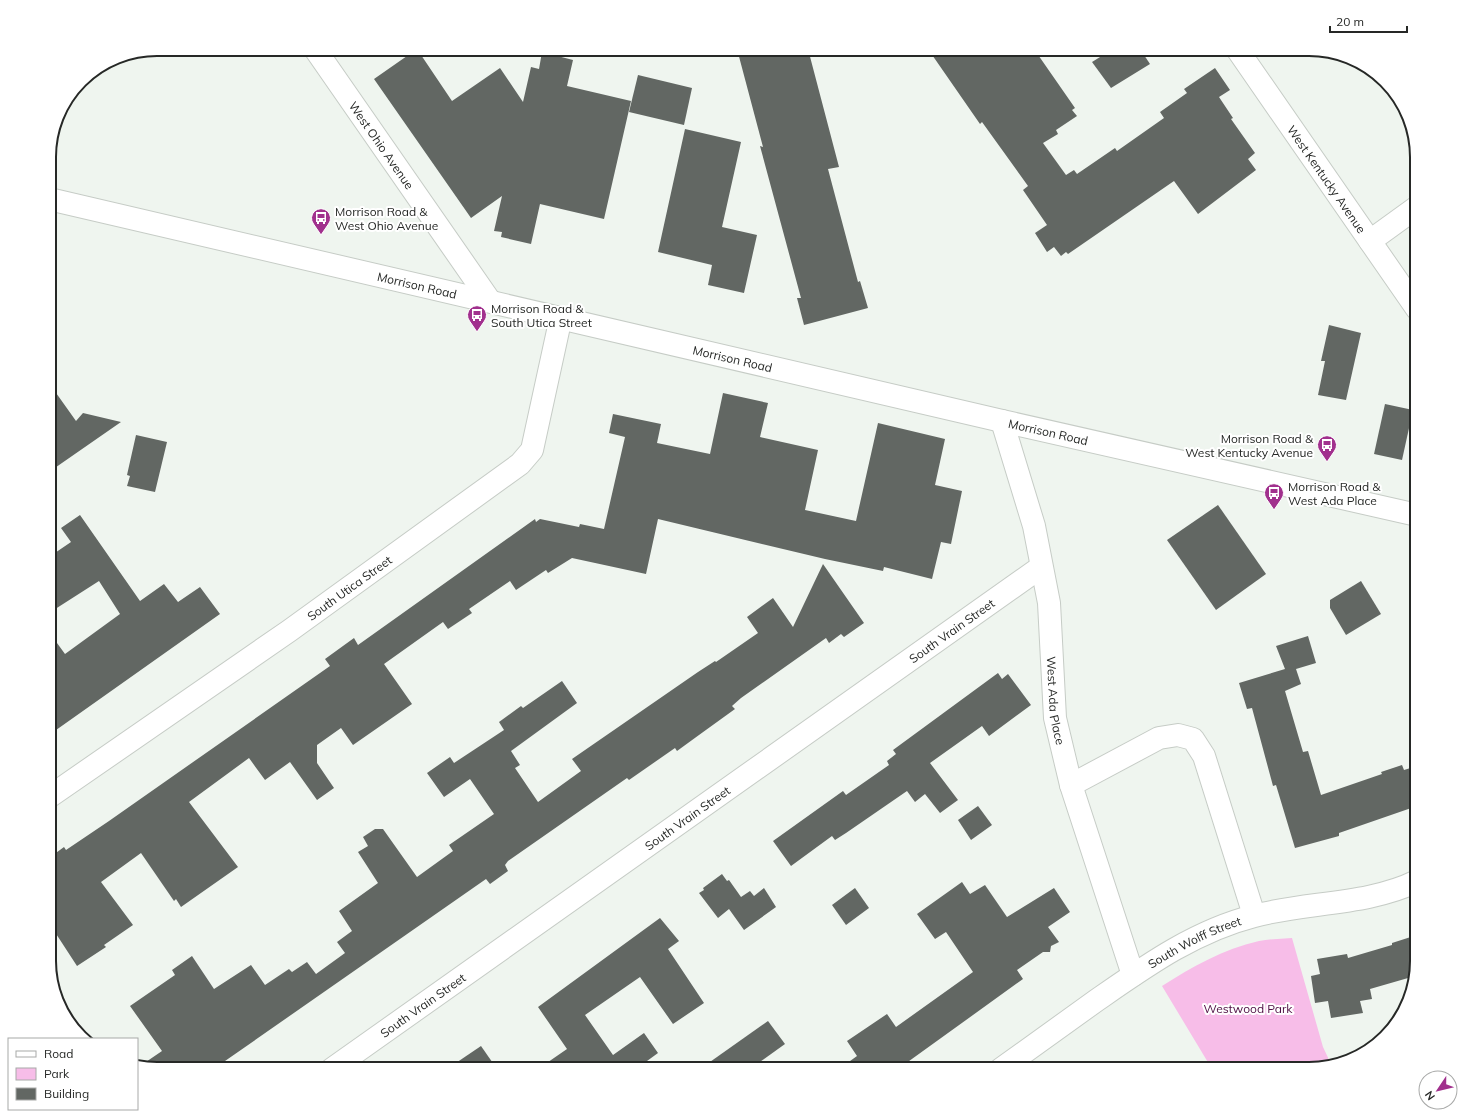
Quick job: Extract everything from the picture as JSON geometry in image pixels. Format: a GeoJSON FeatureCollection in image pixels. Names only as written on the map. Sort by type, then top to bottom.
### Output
{"type":"FeatureCollection","features":[{"type":"Feature","properties":{"kind":"street","name":"West Ohio Avenue"},"geometry":{"type":"LineString","coordinates":[[320,56],[490,301]]}},
{"type":"Feature","properties":{"kind":"street","name":"West Kentucky Avenue"},"geometry":{"type":"LineString","coordinates":[[1242,56],[1410,299]]}},
{"type":"Feature","properties":{"kind":"street","name":"Morrison Road"},"geometry":{"type":"LineString","coordinates":[[56,201],[1410,513]]}},
{"type":"Feature","properties":{"kind":"street"},"geometry":{"type":"LineString","coordinates":[[1370,241],[1410,212]]}},
{"type":"Feature","properties":{"kind":"street","name":"South Utica Street"},"geometry":{"type":"LineString","coordinates":[[56,792],[289,631],[520,464],[532,450],[561,317]]}},
{"type":"Feature","properties":{"kind":"street","name":"West Ada Place"},"geometry":{"type":"LineString","coordinates":[[1002,420],[1034,526],[1048,603],[1055,718],[1071,785],[1133,975]]}},
{"type":"Feature","properties":{"kind":"street","name":"South Vrain Street"},"geometry":{"type":"LineString","coordinates":[[342,1062],[1041,567]]}},
{"type":"Feature","properties":{"kind":"street"},"geometry":{"type":"LineString","coordinates":[[1071,785],[1159,738],[1178,734],[1193,739],[1204,756],[1254,915]]}},
{"type":"Feature","properties":{"kind":"street","name":"South Wolff Street"},"geometry":{"type":"LineString","coordinates":[[1011,1062],[1133,975],[1184,943],[1210,930],[1254,915],[1388,892],[1410,884]]}},
{"type":"Feature","properties":{"kind":"green space","name":"Westwood Park"},"geometry":{"type":"Polygon","coordinates":[[[1292,938],[1323,1047],[1329,1060],[1309,1062],[1208,1062],[1162,986],[1220,954],[1246,944],[1271,939],[1292,938]]]}},
{"type":"Feature","properties":{"kind":"building"},"geometry":{"type":"Polygon","coordinates":[[[407,56],[422,56],[452,101],[500,68],[523,102],[531,67],[539,69],[541,56],[558,56],[573,60],[567,86],[631,101],[604,219],[540,204],[531,244],[501,237],[502,232],[494,231],[502,196],[471,218],[374,79],[407,56]]]}},
{"type":"Feature","properties":{"kind":"building"},"geometry":{"type":"Polygon","coordinates":[[[739,56],[810,56],[839,167],[828,169],[858,282],[860,281],[868,308],[804,325],[797,298],[801,298],[760,146],[763,147],[739,56]]]}},
{"type":"Feature","properties":{"kind":"building"},"geometry":{"type":"Polygon","coordinates":[[[933,56],[1039,56],[1075,108],[1072,110],[1077,116],[1056,130],[1058,134],[1043,143],[1066,175],[1074,170],[1077,174],[1115,148],[1117,151],[1164,118],[1160,112],[1187,93],[1184,89],[1215,68],[1230,90],[1219,97],[1233,118],[1231,119],[1255,153],[1248,159],[1256,170],[1198,214],[1174,181],[1068,254],[1066,252],[1061,256],[1054,247],[1047,252],[1035,233],[1047,225],[1023,190],[1028,186],[982,122],[980,124],[933,56]]]}},
{"type":"Feature","properties":{"kind":"building"},"geometry":{"type":"Polygon","coordinates":[[[1102,56],[1145,56],[1150,64],[1111,88],[1092,62],[1102,56]]]}},
{"type":"Feature","properties":{"kind":"building"},"geometry":{"type":"Polygon","coordinates":[[[638,75],[692,88],[684,125],[629,112],[638,75]]]}},
{"type":"Feature","properties":{"kind":"building"},"geometry":{"type":"Polygon","coordinates":[[[685,129],[741,142],[722,227],[757,235],[744,293],[708,285],[712,265],[658,252],[685,129]]]}},
{"type":"Feature","properties":{"kind":"building"},"geometry":{"type":"Polygon","coordinates":[[[1329,325],[1361,333],[1346,400],[1318,395],[1325,361],[1321,361],[1329,325]]]}},
{"type":"Feature","properties":{"kind":"building"},"geometry":{"type":"Polygon","coordinates":[[[56,393],[76,421],[83,413],[121,422],[56,467],[56,393]]]}},
{"type":"Feature","properties":{"kind":"building"},"geometry":{"type":"Polygon","coordinates":[[[723,393],[768,403],[760,437],[818,450],[805,510],[856,521],[878,423],[945,439],[935,485],[962,491],[951,544],[941,542],[932,579],[884,567],[883,571],[825,559],[658,519],[646,574],[572,558],[548,573],[546,570],[516,590],[510,581],[469,609],[472,613],[448,629],[443,622],[384,664],[412,704],[353,745],[341,728],[317,745],[317,763],[334,788],[317,800],[290,762],[265,780],[249,758],[189,802],[238,867],[181,907],[176,899],[174,901],[141,853],[101,882],[133,925],[104,945],[106,947],[77,966],[56,934],[56,853],[64,847],[66,850],[109,821],[330,666],[325,659],[354,638],[358,645],[535,519],[536,522],[540,519],[579,527],[580,524],[604,529],[625,437],[609,433],[613,414],[661,424],[657,443],[710,454],[723,393]]]}},
{"type":"Feature","properties":{"kind":"building"},"geometry":{"type":"Polygon","coordinates":[[[1385,404],[1410,409],[1410,424],[1402,460],[1374,454],[1385,404]]]}},
{"type":"Feature","properties":{"kind":"building"},"geometry":{"type":"Polygon","coordinates":[[[136,435],[167,442],[155,492],[127,486],[130,476],[127,475],[136,435]]]}},
{"type":"Feature","properties":{"kind":"building"},"geometry":{"type":"Polygon","coordinates":[[[1218,505],[1266,574],[1216,610],[1167,540],[1218,505]]]}},
{"type":"Feature","properties":{"kind":"building"},"geometry":{"type":"Polygon","coordinates":[[[80,515],[140,601],[164,584],[178,602],[200,587],[220,614],[56,730],[56,642],[65,654],[120,614],[99,581],[56,609],[56,552],[71,542],[61,528],[80,515]]]}},
{"type":"Feature","properties":{"kind":"building"},"geometry":{"type":"Polygon","coordinates":[[[823,564],[864,623],[844,637],[841,634],[829,643],[826,638],[741,698],[732,706],[735,709],[677,751],[675,748],[629,780],[627,778],[508,861],[505,865],[508,871],[490,884],[486,879],[226,1062],[147,1061],[162,1051],[130,1006],[175,975],[172,970],[192,956],[214,989],[251,965],[265,985],[289,969],[292,972],[307,962],[316,974],[345,953],[337,942],[352,931],[339,911],[378,883],[358,852],[368,846],[363,837],[375,829],[383,829],[417,877],[453,851],[449,845],[494,814],[470,779],[444,797],[427,773],[450,757],[454,763],[504,730],[499,722],[521,706],[523,708],[562,681],[577,703],[511,751],[520,765],[515,768],[538,802],[581,771],[572,759],[698,672],[715,661],[716,662],[758,633],[747,617],[773,598],[793,627],[823,564]]]}},
{"type":"Feature","properties":{"kind":"building"},"geometry":{"type":"Polygon","coordinates":[[[1361,581],[1381,614],[1346,635],[1330,608],[1330,600],[1361,581]]]}},
{"type":"Feature","properties":{"kind":"building"},"geometry":{"type":"Polygon","coordinates":[[[1308,636],[1316,663],[1296,669],[1301,684],[1285,691],[1303,752],[1308,751],[1321,795],[1382,774],[1381,772],[1402,765],[1404,770],[1410,768],[1410,808],[1339,833],[1339,836],[1295,848],[1276,785],[1273,786],[1252,708],[1247,709],[1239,683],[1285,669],[1276,646],[1308,636]]]}},
{"type":"Feature","properties":{"kind":"building"},"geometry":{"type":"Polygon","coordinates":[[[998,673],[1002,679],[1008,674],[1031,705],[989,736],[982,726],[930,763],[958,800],[940,813],[925,794],[915,802],[907,791],[835,840],[832,836],[791,866],[773,841],[843,791],[846,795],[889,765],[887,761],[896,754],[893,750],[998,673]]]}},
{"type":"Feature","properties":{"kind":"building"},"geometry":{"type":"Polygon","coordinates":[[[978,806],[992,825],[971,840],[958,820],[978,806]]]}},
{"type":"Feature","properties":{"kind":"building"},"geometry":{"type":"Polygon","coordinates":[[[722,874],[727,881],[729,880],[741,897],[750,891],[754,896],[764,888],[776,907],[744,930],[729,909],[718,918],[699,893],[704,890],[703,888],[722,874]]]}},
{"type":"Feature","properties":{"kind":"building"},"geometry":{"type":"Polygon","coordinates":[[[962,882],[970,894],[985,885],[1007,917],[1054,888],[1070,912],[1048,927],[1059,942],[1051,946],[1050,952],[1043,952],[1017,970],[1023,979],[908,1062],[849,1062],[857,1056],[847,1041],[887,1014],[896,1027],[973,972],[946,932],[935,939],[917,914],[962,882]]]}},
{"type":"Feature","properties":{"kind":"building"},"geometry":{"type":"Polygon","coordinates":[[[855,888],[869,908],[846,925],[832,905],[855,888]]]}},
{"type":"Feature","properties":{"kind":"building"},"geometry":{"type":"Polygon","coordinates":[[[660,918],[679,941],[668,949],[704,1003],[673,1024],[640,977],[585,1015],[613,1055],[644,1033],[658,1053],[646,1062],[548,1062],[567,1049],[538,1007],[660,918]]]}},
{"type":"Feature","properties":{"kind":"building"},"geometry":{"type":"Polygon","coordinates":[[[1410,937],[1409,978],[1370,989],[1372,999],[1360,1001],[1363,1013],[1331,1018],[1328,1001],[1315,1003],[1311,976],[1320,974],[1317,959],[1347,954],[1348,958],[1392,945],[1392,943],[1410,937]]]}},
{"type":"Feature","properties":{"kind":"building"},"geometry":{"type":"Polygon","coordinates":[[[768,1021],[785,1044],[760,1062],[710,1062],[768,1021]]]}},
{"type":"Feature","properties":{"kind":"building"},"geometry":{"type":"Polygon","coordinates":[[[481,1046],[492,1062],[457,1062],[481,1046]]]}},
{"type":"Feature","properties":{"kind":"place","name":"Morrison Road & West Ohio Avenue"},"geometry":{"type":"Point","coordinates":[321,235]}},
{"type":"Feature","properties":{"kind":"place","name":"Morrison Road & South Utica Street"},"geometry":{"type":"Point","coordinates":[477,332]}},
{"type":"Feature","properties":{"kind":"place","name":"Morrison Road & West Kentucky Avenue"},"geometry":{"type":"Point","coordinates":[1327,462]}},
{"type":"Feature","properties":{"kind":"place","name":"Morrison Road & West Ada Place"},"geometry":{"type":"Point","coordinates":[1274,510]}}]}
